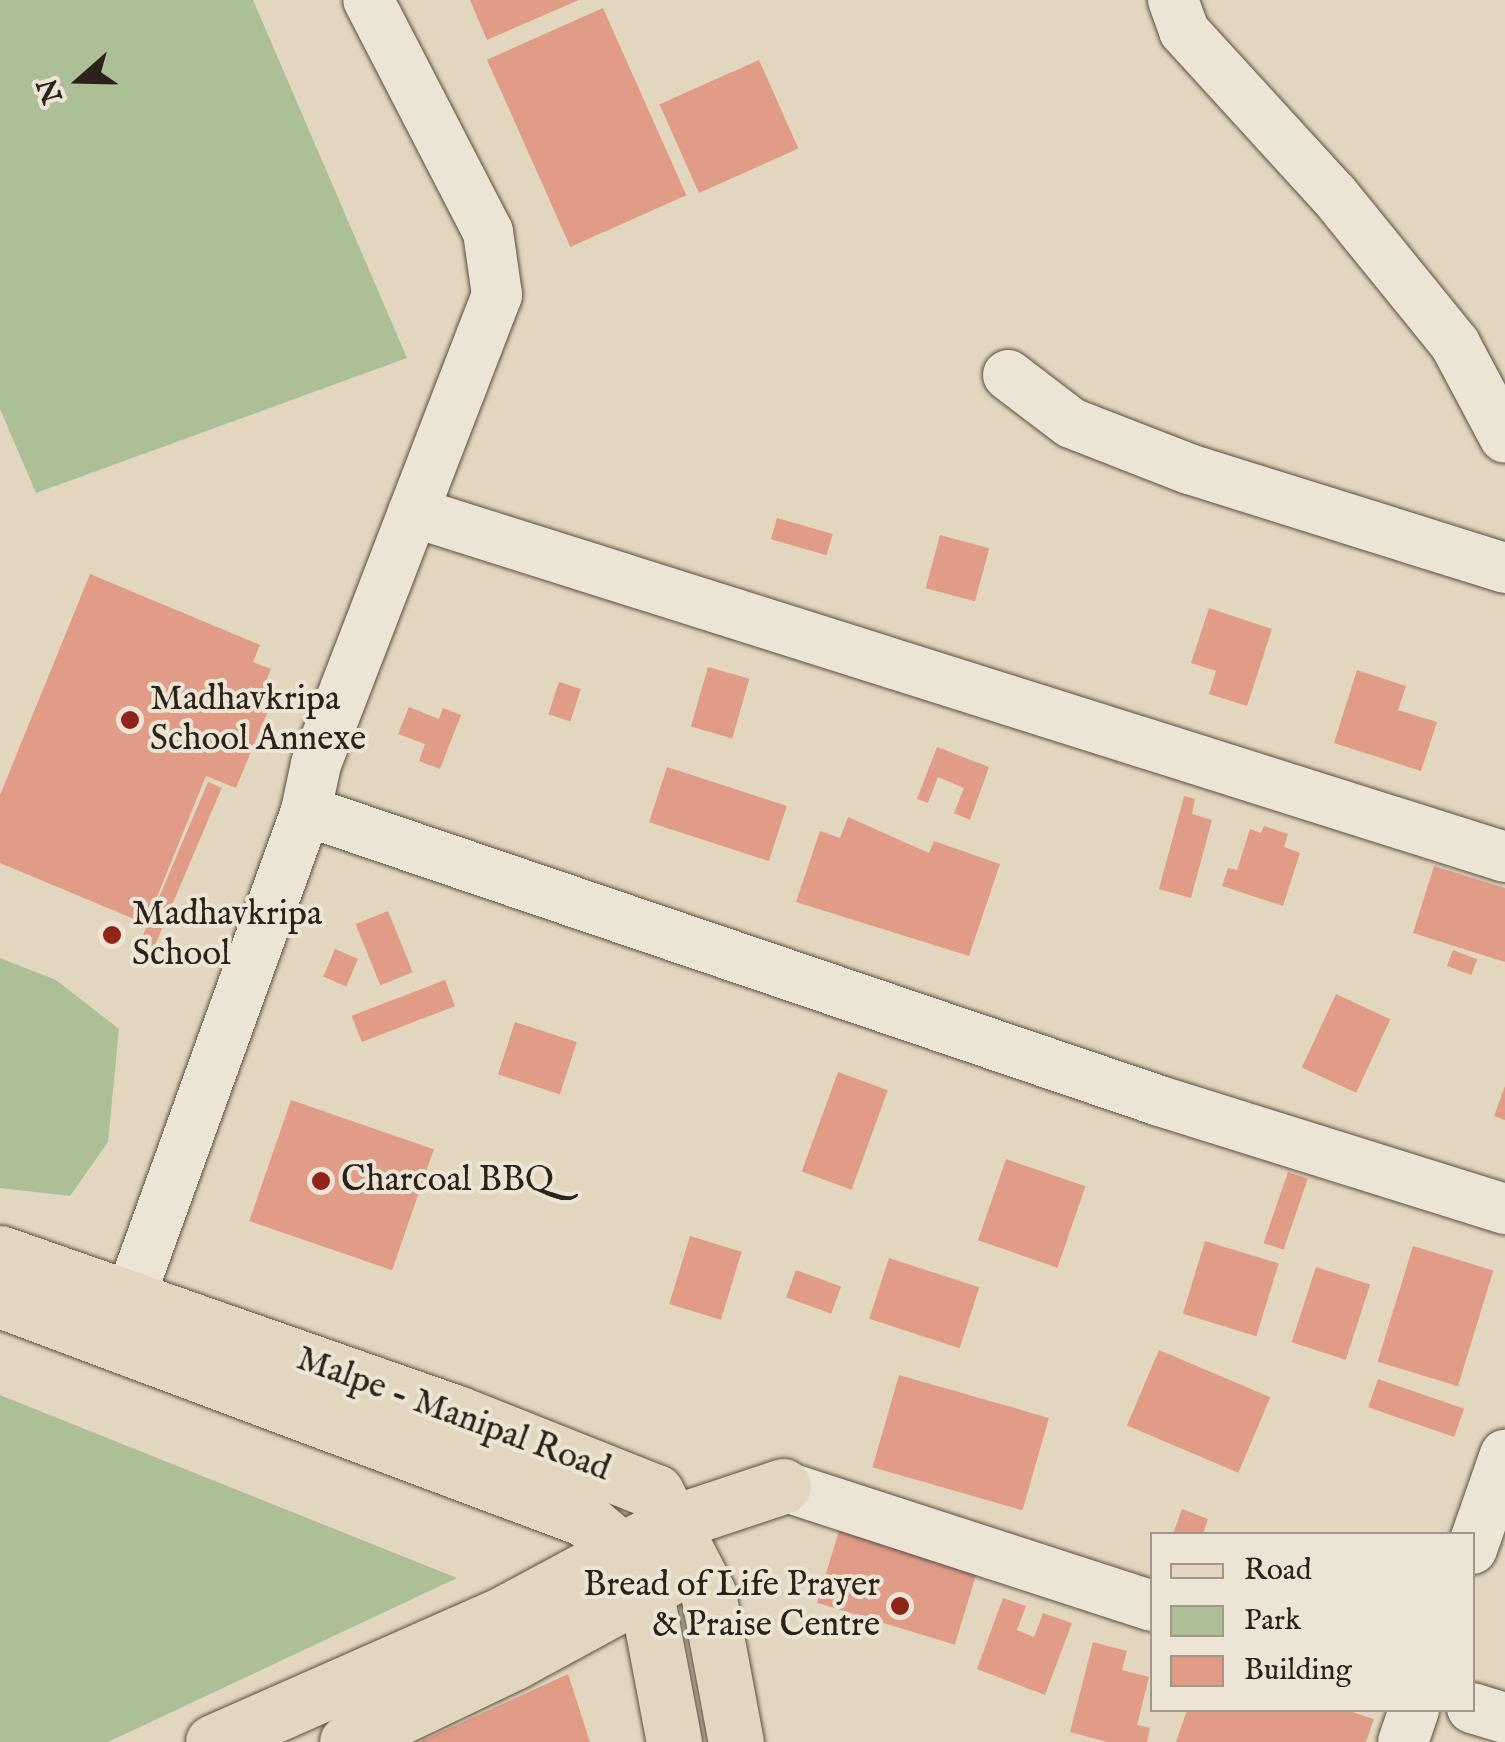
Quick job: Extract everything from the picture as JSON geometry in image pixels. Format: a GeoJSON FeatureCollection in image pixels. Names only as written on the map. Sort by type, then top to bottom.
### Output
{"type":"FeatureCollection","features":[{"type":"Feature","properties":{"kind":"main road","name":"Malpe - Manipal Road"},"geometry":{"type":"LineString","coordinates":[[0,1254],[607,1469],[656,1492],[708,1593],[736,1742]]}},
{"type":"Feature","properties":{"kind":"main road","name":"Malpe - Manipal Road"},"geometry":{"type":"LineString","coordinates":[[0,1300],[585,1520],[633,1572]]}},
{"type":"Feature","properties":{"kind":"main road"},"geometry":{"type":"LineString","coordinates":[[347,1742],[545,1645],[633,1572],[784,1486]]}},
{"type":"Feature","properties":{"kind":"main road"},"geometry":{"type":"LineString","coordinates":[[213,1742],[504,1612],[633,1572]]}},
{"type":"Feature","properties":{"kind":"main road"},"geometry":{"type":"LineString","coordinates":[[633,1572],[674,1742]]}},
{"type":"Feature","properties":{"kind":"street"},"geometry":{"type":"LineString","coordinates":[[130,1300],[306,811],[316,764],[496,295],[496,261],[488,232],[368,0]]}},
{"type":"Feature","properties":{"kind":"street"},"geometry":{"type":"LineString","coordinates":[[1173,0],[1184,31],[1334,195],[1455,344],[1505,438]]}},
{"type":"Feature","properties":{"kind":"street"},"geometry":{"type":"LineString","coordinates":[[1008,375],[1071,423],[1104,436],[1505,568]]}},
{"type":"Feature","properties":{"kind":"street"},"geometry":{"type":"LineString","coordinates":[[413,512],[1505,857]]}},
{"type":"Feature","properties":{"kind":"street"},"geometry":{"type":"LineString","coordinates":[[306,811],[1141,1094],[1505,1208]]}},
{"type":"Feature","properties":{"kind":"street"},"geometry":{"type":"LineString","coordinates":[[1475,1540],[1505,1455]]}},
{"type":"Feature","properties":{"kind":"street"},"geometry":{"type":"LineString","coordinates":[[784,1486],[1150,1605]]}},
{"type":"Feature","properties":{"kind":"street"},"geometry":{"type":"LineString","coordinates":[[1475,1709],[1505,1718]]}},
{"type":"Feature","properties":{"kind":"street"},"geometry":{"type":"LineString","coordinates":[[1403,1742],[1413,1712]]}},
{"type":"Feature","properties":{"kind":"green space"},"geometry":{"type":"Polygon","coordinates":[[[0,0],[253,0],[407,358],[36,493],[0,409],[0,0]]]}},
{"type":"Feature","properties":{"kind":"green space"},"geometry":{"type":"Polygon","coordinates":[[[0,958],[56,980],[119,1029],[108,1142],[70,1196],[0,1188],[0,958]]]}},
{"type":"Feature","properties":{"kind":"green space"},"geometry":{"type":"Polygon","coordinates":[[[0,1395],[457,1578],[108,1742],[0,1742],[0,1395]]]}},
{"type":"Feature","properties":{"kind":"building"},"geometry":{"type":"Polygon","coordinates":[[[470,0],[579,0],[487,40],[470,0]]]}},
{"type":"Feature","properties":{"kind":"building"},"geometry":{"type":"Polygon","coordinates":[[[603,8],[686,195],[570,247],[487,60],[603,8]]]}},
{"type":"Feature","properties":{"kind":"building"},"geometry":{"type":"Polygon","coordinates":[[[759,60],[798,149],[699,193],[659,104],[759,60]]]}},
{"type":"Feature","properties":{"kind":"building"},"geometry":{"type":"Polygon","coordinates":[[[777,518],[833,534],[827,555],[771,539],[777,518]]]}},
{"type":"Feature","properties":{"kind":"building"},"geometry":{"type":"Polygon","coordinates":[[[940,535],[989,548],[975,601],[926,588],[940,535]]]}},
{"type":"Feature","properties":{"kind":"building","name":"Madhavkripa School Annexe"},"geometry":{"type":"Polygon","coordinates":[[[90,574],[260,645],[253,662],[271,669],[263,689],[275,694],[236,788],[206,776],[146,924],[0,863],[0,795],[90,574]]]}},
{"type":"Feature","properties":{"kind":"building"},"geometry":{"type":"Polygon","coordinates":[[[1209,608],[1272,629],[1247,706],[1209,694],[1216,671],[1191,663],[1209,608]]]}},
{"type":"Feature","properties":{"kind":"building"},"geometry":{"type":"Polygon","coordinates":[[[708,667],[749,679],[732,738],[691,727],[708,667]]]}},
{"type":"Feature","properties":{"kind":"building"},"geometry":{"type":"Polygon","coordinates":[[[1357,670],[1406,686],[1398,710],[1437,722],[1421,771],[1334,743],[1357,670]]]}},
{"type":"Feature","properties":{"kind":"building"},"geometry":{"type":"Polygon","coordinates":[[[559,682],[581,689],[570,721],[548,714],[559,682]]]}},
{"type":"Feature","properties":{"kind":"building"},"geometry":{"type":"Polygon","coordinates":[[[409,707],[439,719],[443,708],[461,715],[440,769],[419,761],[425,744],[398,734],[409,707]]]}},
{"type":"Feature","properties":{"kind":"building"},"geometry":{"type":"Polygon","coordinates":[[[937,747],[989,767],[970,820],[954,813],[964,788],[938,777],[928,803],[917,799],[937,747]]]}},
{"type":"Feature","properties":{"kind":"building"},"geometry":{"type":"Polygon","coordinates":[[[667,767],[787,806],[769,861],[649,822],[667,767]]]}},
{"type":"Feature","properties":{"kind":"building"},"geometry":{"type":"Polygon","coordinates":[[[208,782],[222,788],[154,947],[140,941],[208,782]]]}},
{"type":"Feature","properties":{"kind":"building"},"geometry":{"type":"Polygon","coordinates":[[[1184,796],[1195,799],[1192,814],[1212,820],[1191,898],[1159,889],[1184,796]]]}},
{"type":"Feature","properties":{"kind":"building"},"geometry":{"type":"Polygon","coordinates":[[[848,817],[929,853],[934,841],[1000,864],[969,956],[796,902],[820,831],[840,838],[848,817]]]}},
{"type":"Feature","properties":{"kind":"building"},"geometry":{"type":"Polygon","coordinates":[[[1264,826],[1288,834],[1284,847],[1300,853],[1283,906],[1222,886],[1228,868],[1237,870],[1250,829],[1261,833],[1264,826]]]}},
{"type":"Feature","properties":{"kind":"building"},"geometry":{"type":"Polygon","coordinates":[[[1434,866],[1505,888],[1505,962],[1413,933],[1434,866]]]}},
{"type":"Feature","properties":{"kind":"building"},"geometry":{"type":"Polygon","coordinates":[[[388,911],[413,972],[380,985],[356,924],[388,911]]]}},
{"type":"Feature","properties":{"kind":"building"},"geometry":{"type":"Polygon","coordinates":[[[335,949],[358,959],[346,986],[323,977],[335,949]]]}},
{"type":"Feature","properties":{"kind":"building"},"geometry":{"type":"Polygon","coordinates":[[[1453,950],[1477,959],[1471,975],[1447,966],[1453,950]]]}},
{"type":"Feature","properties":{"kind":"building"},"geometry":{"type":"Polygon","coordinates":[[[445,980],[455,1006],[362,1042],[352,1016],[445,980]]]}},
{"type":"Feature","properties":{"kind":"building"},"geometry":{"type":"Polygon","coordinates":[[[1336,994],[1390,1019],[1356,1093],[1302,1067],[1336,994]]]}},
{"type":"Feature","properties":{"kind":"building"},"geometry":{"type":"Polygon","coordinates":[[[515,1022],[577,1042],[560,1094],[498,1074],[515,1022]]]}},
{"type":"Feature","properties":{"kind":"building"},"geometry":{"type":"Polygon","coordinates":[[[838,1072],[888,1090],[852,1190],[802,1172],[838,1072]]]}},
{"type":"Feature","properties":{"kind":"building"},"geometry":{"type":"Polygon","coordinates":[[[1505,1086],[1505,1120],[1494,1116],[1505,1086]]]}},
{"type":"Feature","properties":{"kind":"building"},"geometry":{"type":"Polygon","coordinates":[[[291,1100],[434,1149],[392,1270],[249,1221],[291,1100]]]}},
{"type":"Feature","properties":{"kind":"building"},"geometry":{"type":"Polygon","coordinates":[[[1006,1159],[1085,1186],[1057,1268],[978,1240],[1006,1159]]]}},
{"type":"Feature","properties":{"kind":"building"},"geometry":{"type":"Polygon","coordinates":[[[1288,1172],[1308,1179],[1283,1250],[1264,1243],[1288,1172]]]}},
{"type":"Feature","properties":{"kind":"building"},"geometry":{"type":"Polygon","coordinates":[[[690,1236],[742,1252],[721,1320],[669,1304],[690,1236]]]}},
{"type":"Feature","properties":{"kind":"building"},"geometry":{"type":"Polygon","coordinates":[[[1205,1241],[1279,1264],[1256,1336],[1183,1314],[1205,1241]]]}},
{"type":"Feature","properties":{"kind":"building"},"geometry":{"type":"Polygon","coordinates":[[[1413,1246],[1493,1271],[1458,1386],[1378,1362],[1413,1246]]]}},
{"type":"Feature","properties":{"kind":"building"},"geometry":{"type":"Polygon","coordinates":[[[889,1258],[979,1287],[960,1348],[869,1319],[889,1258]]]}},
{"type":"Feature","properties":{"kind":"building"},"geometry":{"type":"Polygon","coordinates":[[[1316,1267],[1370,1285],[1346,1360],[1292,1342],[1316,1267]]]}},
{"type":"Feature","properties":{"kind":"building"},"geometry":{"type":"Polygon","coordinates":[[[796,1270],[841,1286],[831,1314],[786,1297],[796,1270]]]}},
{"type":"Feature","properties":{"kind":"building"},"geometry":{"type":"Polygon","coordinates":[[[1159,1350],[1270,1397],[1238,1473],[1127,1425],[1159,1350]]]}},
{"type":"Feature","properties":{"kind":"building"},"geometry":{"type":"Polygon","coordinates":[[[899,1375],[1049,1418],[1022,1510],[873,1467],[899,1375]]]}},
{"type":"Feature","properties":{"kind":"building"},"geometry":{"type":"Polygon","coordinates":[[[1378,1379],[1464,1409],[1454,1437],[1368,1407],[1378,1379]]]}},
{"type":"Feature","properties":{"kind":"building"},"geometry":{"type":"Polygon","coordinates":[[[1182,1509],[1208,1519],[1204,1532],[1174,1532],[1182,1509]]]}},
{"type":"Feature","properties":{"kind":"building"},"geometry":{"type":"Polygon","coordinates":[[[839,1531],[977,1573],[955,1645],[817,1603],[839,1531]]]}},
{"type":"Feature","properties":{"kind":"building"},"geometry":{"type":"Polygon","coordinates":[[[1003,1598],[1026,1606],[1017,1630],[1034,1637],[1043,1613],[1072,1623],[1045,1695],[977,1669],[1003,1598]]]}},
{"type":"Feature","properties":{"kind":"building"},"geometry":{"type":"Polygon","coordinates":[[[1093,1642],[1127,1651],[1122,1670],[1149,1677],[1137,1725],[1150,1728],[1147,1742],[1107,1742],[1070,1732],[1093,1642]]]}},
{"type":"Feature","properties":{"kind":"building"},"geometry":{"type":"Polygon","coordinates":[[[568,1674],[590,1742],[419,1742],[568,1674]]]}},
{"type":"Feature","properties":{"kind":"building"},"geometry":{"type":"Polygon","coordinates":[[[1186,1712],[1352,1712],[1374,1719],[1366,1742],[1176,1742],[1186,1712]]]}},
{"type":"Feature","properties":{"kind":"place","name":"Madhavkripa School Annexe"},"geometry":{"type":"Point","coordinates":[130,720]}},
{"type":"Feature","properties":{"kind":"place","name":"Madhavkripa School"},"geometry":{"type":"Point","coordinates":[112,935]}},
{"type":"Feature","properties":{"kind":"place","name":"Charcoal BBQ"},"geometry":{"type":"Point","coordinates":[321,1181]}},
{"type":"Feature","properties":{"kind":"place","name":"Bread of Life Prayer & Praise Centre"},"geometry":{"type":"Point","coordinates":[900,1606]}}]}
